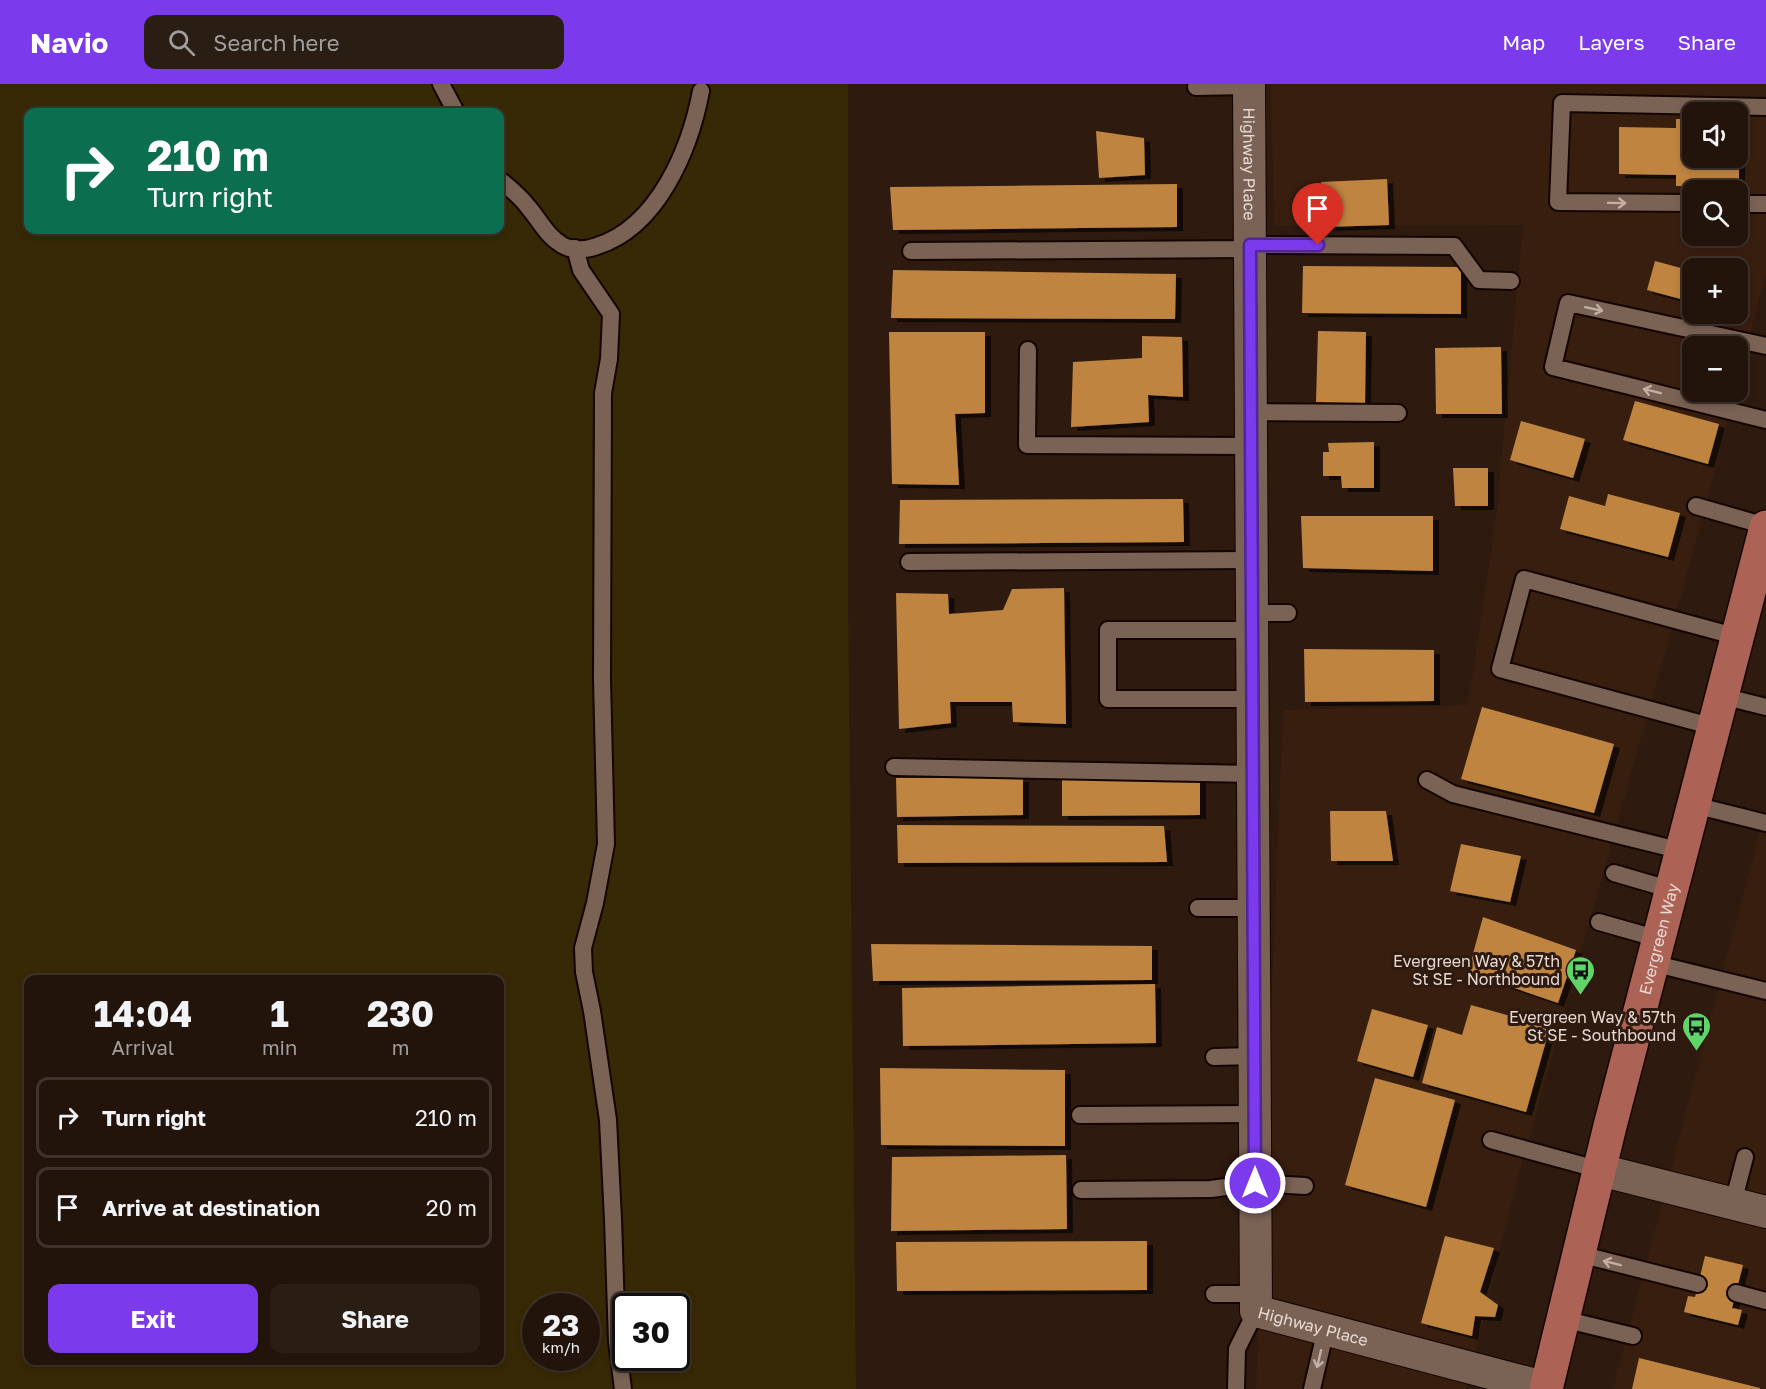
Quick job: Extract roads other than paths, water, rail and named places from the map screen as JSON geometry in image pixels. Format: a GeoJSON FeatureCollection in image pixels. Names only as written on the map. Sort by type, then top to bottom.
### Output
{"type":"FeatureCollection","features":[{"type":"Feature","properties":{"kind":"main road","name":"Evergreen Way"},"geometry":{"type":"LineString","coordinates":[[1546,1388],[1766,526]]}},
{"type":"Feature","properties":{"kind":"street","name":"Highway Place"},"geometry":{"type":"LineString","coordinates":[[1249,85],[1256,1303],[1326,1329],[1546,1388]]}},
{"type":"Feature","properties":{"kind":"street"},"geometry":{"type":"LineString","coordinates":[[1600,1170],[1766,1212]]}},
{"type":"Feature","properties":{"kind":"lane"},"geometry":{"type":"LineString","coordinates":[[441,84],[454,108]]}},
{"type":"Feature","properties":{"kind":"lane"},"geometry":{"type":"LineString","coordinates":[[1196,87],[1249,85]]}},
{"type":"Feature","properties":{"kind":"lane"},"geometry":{"type":"LineString","coordinates":[[504,184],[529,207],[550,236],[564,246],[586,250],[613,241],[637,225],[676,170],[696,116],[701,91]]}},
{"type":"Feature","properties":{"kind":"lane"},"geometry":{"type":"LineString","coordinates":[[1682,203],[1558,202],[1562,103],[1766,107]]}},
{"type":"Feature","properties":{"kind":"lane"},"geometry":{"type":"LineString","coordinates":[[1748,204],[1766,204]]}},
{"type":"Feature","properties":{"kind":"lane"},"geometry":{"type":"LineString","coordinates":[[911,251],[1454,246],[1479,279],[1511,281]]}},
{"type":"Feature","properties":{"kind":"lane"},"geometry":{"type":"LineString","coordinates":[[575,248],[581,270],[611,314],[609,359],[603,393],[602,680],[606,844],[595,903],[583,948],[584,972],[608,1120],[617,1342],[623,1389]]}},
{"type":"Feature","properties":{"kind":"lane"},"geometry":{"type":"LineString","coordinates":[[1766,346],[1568,303],[1553,368],[1766,420]]}},
{"type":"Feature","properties":{"kind":"lane"},"geometry":{"type":"LineString","coordinates":[[1028,350],[1027,445],[1251,446]]}},
{"type":"Feature","properties":{"kind":"lane"},"geometry":{"type":"LineString","coordinates":[[1251,412],[1398,413]]}},
{"type":"Feature","properties":{"kind":"lane"},"geometry":{"type":"LineString","coordinates":[[1696,506],[1766,526]]}},
{"type":"Feature","properties":{"kind":"lane"},"geometry":{"type":"LineString","coordinates":[[909,562],[1252,560]]}},
{"type":"Feature","properties":{"kind":"lane"},"geometry":{"type":"LineString","coordinates":[[1714,727],[1500,669],[1524,579],[1737,637]]}},
{"type":"Feature","properties":{"kind":"lane"},"geometry":{"type":"LineString","coordinates":[[1253,699],[1108,699],[1108,630],[1252,622],[1287,613]]}},
{"type":"Feature","properties":{"kind":"lane"},"geometry":{"type":"LineString","coordinates":[[1722,696],[1766,707]]}},
{"type":"Feature","properties":{"kind":"lane"},"geometry":{"type":"LineString","coordinates":[[894,767],[1253,774]]}},
{"type":"Feature","properties":{"kind":"lane"},"geometry":{"type":"LineString","coordinates":[[1427,780],[1453,794],[1682,851]]}},
{"type":"Feature","properties":{"kind":"lane"},"geometry":{"type":"LineString","coordinates":[[1694,805],[1766,823]]}},
{"type":"Feature","properties":{"kind":"lane"},"geometry":{"type":"LineString","coordinates":[[1614,873],[1672,890]]}},
{"type":"Feature","properties":{"kind":"lane"},"geometry":{"type":"LineString","coordinates":[[1198,908],[1254,908]]}},
{"type":"Feature","properties":{"kind":"lane"},"geometry":{"type":"LineString","coordinates":[[1599,922],[1656,951],[1766,991]]}},
{"type":"Feature","properties":{"kind":"lane"},"geometry":{"type":"LineString","coordinates":[[1214,1057],[1254,1056]]}},
{"type":"Feature","properties":{"kind":"lane"},"geometry":{"type":"LineString","coordinates":[[1080,1115],[1255,1114]]}},
{"type":"Feature","properties":{"kind":"lane"},"geometry":{"type":"LineString","coordinates":[[1491,1140],[1600,1170]]}},
{"type":"Feature","properties":{"kind":"lane"},"geometry":{"type":"LineString","coordinates":[[1733,1203],[1745,1157]]}},
{"type":"Feature","properties":{"kind":"lane"},"geometry":{"type":"LineString","coordinates":[[1081,1190],[1211,1189],[1255,1183],[1305,1186]]}},
{"type":"Feature","properties":{"kind":"lane"},"geometry":{"type":"LineString","coordinates":[[1579,1254],[1698,1284]]}},
{"type":"Feature","properties":{"kind":"lane"},"geometry":{"type":"LineString","coordinates":[[1736,1293],[1766,1301]]}},
{"type":"Feature","properties":{"kind":"lane"},"geometry":{"type":"LineString","coordinates":[[1214,1294],[1256,1303],[1237,1349],[1236,1389]]}},
{"type":"Feature","properties":{"kind":"lane"},"geometry":{"type":"LineString","coordinates":[[1563,1318],[1633,1336]]}},
{"type":"Feature","properties":{"kind":"lane"},"geometry":{"type":"LineString","coordinates":[[1312,1389],[1326,1329]]}},
{"type":"Feature","properties":{"kind":"place","name":"Evergreen Way & 57th St SE - Northbound"},"geometry":{"type":"Point","coordinates":[1581,996]}},
{"type":"Feature","properties":{"kind":"place","name":"Evergreen Way & 57th St SE - Southbound"},"geometry":{"type":"Point","coordinates":[1697,1052]}}]}
